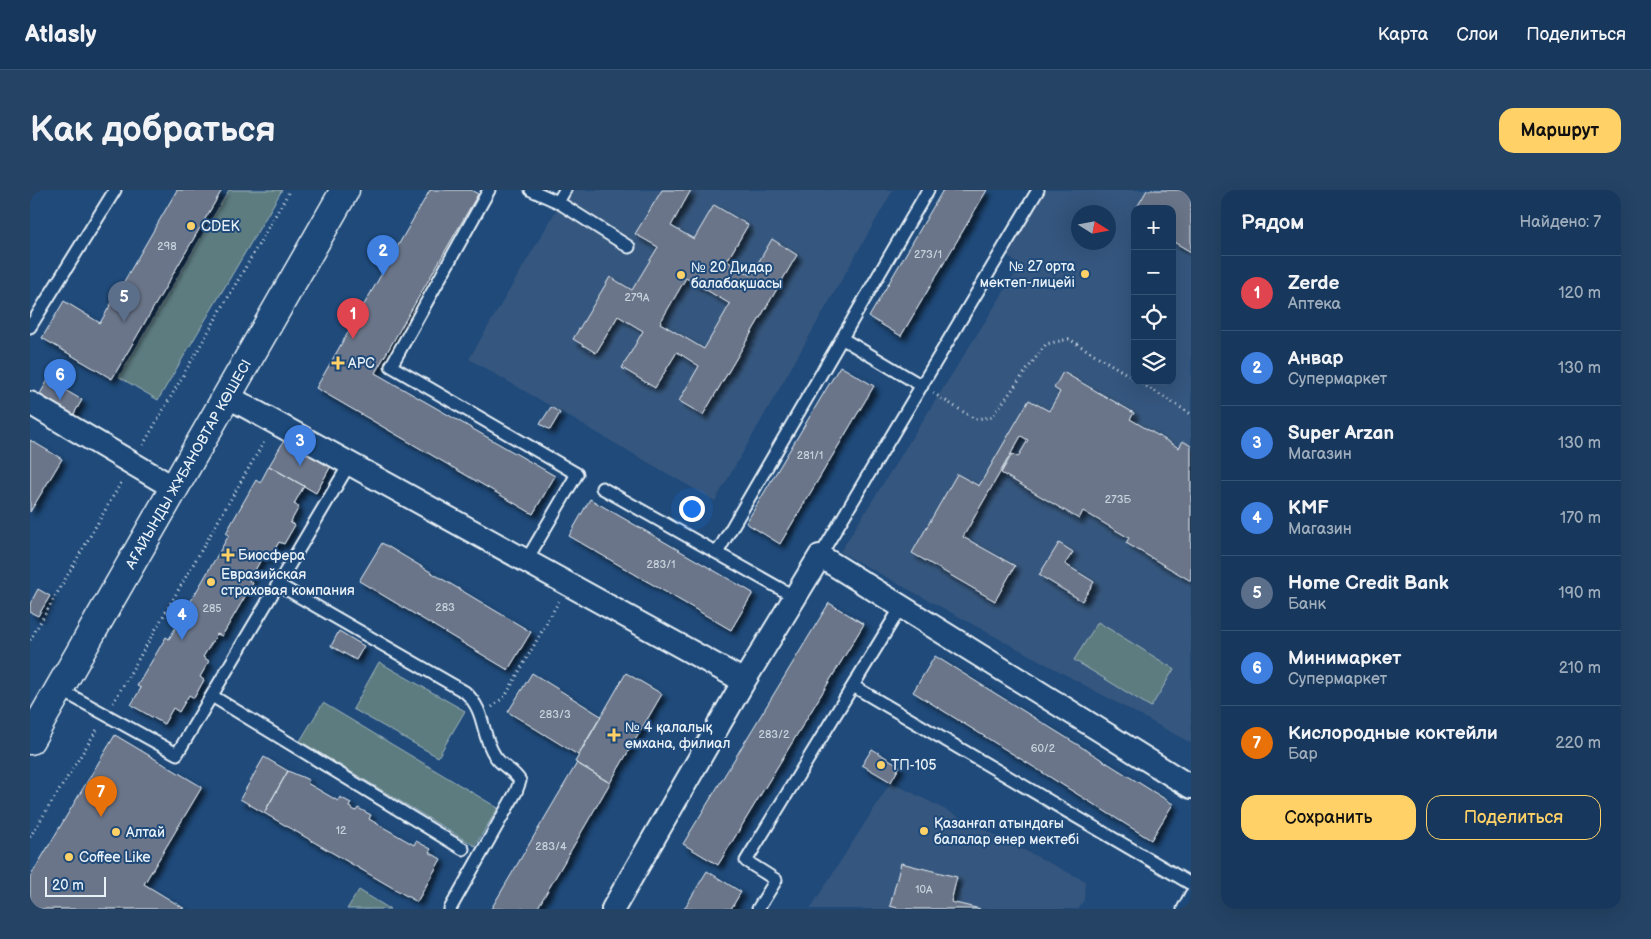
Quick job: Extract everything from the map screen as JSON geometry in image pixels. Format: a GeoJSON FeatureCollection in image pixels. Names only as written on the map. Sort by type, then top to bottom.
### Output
{"type":"FeatureCollection","features":[{"type":"Feature","properties":{"kind":"street","name":"АҒАЙЫНДЫ ЖҰБАНОВТАР КӨШЕСІ"},"geometry":{"type":"LineString","coordinates":[[30,740],[345,190]]}},
{"type":"Feature","properties":{"kind":"street"},"geometry":{"type":"LineString","coordinates":[[227,396],[744,681]]}},
{"type":"Feature","properties":{"kind":"street"},"geometry":{"type":"LineString","coordinates":[[31,408],[174,488]]}},
{"type":"Feature","properties":{"kind":"street"},"geometry":{"type":"LineString","coordinates":[[613,909],[744,681],[820,556],[1191,787]]}},
{"type":"Feature","properties":{"kind":"lane"},"geometry":{"type":"LineString","coordinates":[[30,327],[115,190]]}},
{"type":"Feature","properties":{"kind":"lane"},"geometry":{"type":"LineString","coordinates":[[490,190],[391,366],[577,474],[526,561]]}},
{"type":"Feature","properties":{"kind":"lane"},"geometry":{"type":"LineString","coordinates":[[531,190],[558,202],[629,248]]}},
{"type":"Feature","properties":{"kind":"lane"},"geometry":{"type":"LineString","coordinates":[[558,202],[564,190]]}},
{"type":"Feature","properties":{"kind":"lane"},"geometry":{"type":"LineString","coordinates":[[717,553],[928,190]]}},
{"type":"Feature","properties":{"kind":"lane"},"geometry":{"type":"LineString","coordinates":[[820,556],[1038,190]]}},
{"type":"Feature","properties":{"kind":"lane"},"geometry":{"type":"LineString","coordinates":[[843,339],[922,386]]}},
{"type":"Feature","properties":{"kind":"lane"},"geometry":{"type":"LineString","coordinates":[[59,689],[176,754],[279,585],[350,463]]}},
{"type":"Feature","properties":{"kind":"lane"},"geometry":{"type":"LineString","coordinates":[[602,488],[795,597]]}},
{"type":"Feature","properties":{"kind":"lane"},"geometry":{"type":"LineString","coordinates":[[279,585],[465,692],[478,707],[482,715],[491,749],[496,759],[515,772],[520,781],[516,792],[450,909]]}},
{"type":"Feature","properties":{"kind":"lane"},"geometry":{"type":"LineString","coordinates":[[758,909],[776,880],[746,861],[901,607]]}},
{"type":"Feature","properties":{"kind":"lane"},"geometry":{"type":"LineString","coordinates":[[853,686],[1191,884]]}},
{"type":"Feature","properties":{"kind":"lane"},"geometry":{"type":"LineString","coordinates":[[212,696],[463,849]]}},
{"type":"Feature","properties":{"kind":"lane"},"geometry":{"type":"LineString","coordinates":[[1183,909],[1191,894]]}},
{"type":"Feature","properties":{"kind":"path"},"geometry":{"type":"LineString","coordinates":[[30,640],[290,190]]}},
{"type":"Feature","properties":{"kind":"path"},"geometry":{"type":"LineString","coordinates":[[922,386],[975,418],[992,417],[1046,344],[1069,339],[1131,377]]}},
{"type":"Feature","properties":{"kind":"path"},"geometry":{"type":"LineString","coordinates":[[1144,385],[1191,414]]}},
{"type":"Feature","properties":{"kind":"path"},"geometry":{"type":"LineString","coordinates":[[30,837],[107,714],[276,422]]}},
{"type":"Feature","properties":{"kind":"path"},"geometry":{"type":"LineString","coordinates":[[482,715],[506,695],[568,585]]}},
{"type":"Feature","properties":{"kind":"shaded area","name":"№ 20 Дидар балабақшасы"},"geometry":{"type":"Polygon","coordinates":[[[568,190],[893,190],[715,501],[469,359],[568,190]]]}},
{"type":"Feature","properties":{"kind":"shaded area"},"geometry":{"type":"Polygon","coordinates":[[[1029,190],[1191,190],[1191,743],[840,552],[1020,266],[996,246],[1029,190]]]}},
{"type":"Feature","properties":{"kind":"shaded area","name":"Қазанғап атындағы балалар өнер мектебі"},"geometry":{"type":"Polygon","coordinates":[[[891,782],[1085,881],[1084,900],[1078,909],[810,909],[891,782]]]}},
{"type":"Feature","properties":{"kind":"green space"},"geometry":{"type":"Polygon","coordinates":[[[229,190],[282,190],[158,400],[119,377],[229,190]]]}},
{"type":"Feature","properties":{"kind":"green space"},"geometry":{"type":"Polygon","coordinates":[[[1098,622],[1174,669],[1151,707],[1074,660],[1098,622]]]}},
{"type":"Feature","properties":{"kind":"green space"},"geometry":{"type":"Polygon","coordinates":[[[379,662],[465,711],[438,757],[353,709],[379,662]]]}},
{"type":"Feature","properties":{"kind":"green space"},"geometry":{"type":"Polygon","coordinates":[[[323,703],[498,808],[475,846],[300,741],[323,703]]]}},
{"type":"Feature","properties":{"kind":"green space"},"geometry":{"type":"Polygon","coordinates":[[[359,890],[390,909],[347,909],[359,890]]]}},
{"type":"Feature","properties":{"kind":"building"},"geometry":{"type":"Polygon","coordinates":[[[177,190],[222,190],[112,379],[42,338],[64,301],[100,323],[177,190]]]}},
{"type":"Feature","properties":{"kind":"building"},"geometry":{"type":"Polygon","coordinates":[[[430,190],[471,190],[478,194],[375,373],[555,476],[533,514],[316,388],[430,190]]]}},
{"type":"Feature","properties":{"kind":"building"},"geometry":{"type":"Polygon","coordinates":[[[662,190],[691,190],[671,226],[694,239],[714,205],[748,225],[727,261],[751,275],[772,239],[797,255],[703,415],[679,401],[699,366],[677,352],[655,388],[622,368],[643,331],[618,316],[596,353],[573,339],[610,277],[632,290],[658,247],[635,234],[662,190]],[[686,278],[660,323],[704,349],[730,304],[686,278]]]}},
{"type":"Feature","properties":{"kind":"building"},"geometry":{"type":"Polygon","coordinates":[[[943,190],[987,190],[901,336],[869,317],[943,190]]]}},
{"type":"Feature","properties":{"kind":"building"},"geometry":{"type":"Polygon","coordinates":[[[1147,190],[1191,190],[1191,252],[1176,243],[1176,205],[1138,205],[1147,190]]]}},
{"type":"Feature","properties":{"kind":"building"},"geometry":{"type":"Polygon","coordinates":[[[840,366],[874,386],[780,544],[746,523],[840,366]]]}},
{"type":"Feature","properties":{"kind":"building"},"geometry":{"type":"Polygon","coordinates":[[[1063,372],[1134,413],[1130,419],[1179,448],[1183,441],[1191,446],[1191,581],[1126,543],[1129,538],[1083,511],[1079,519],[1001,473],[1012,454],[1018,457],[1028,440],[1021,436],[963,537],[1015,566],[995,601],[912,553],[957,474],[979,486],[1029,400],[1049,411],[1060,392],[1054,388],[1063,372]]]}},
{"type":"Feature","properties":{"kind":"building"},"geometry":{"type":"Polygon","coordinates":[[[48,380],[82,400],[71,419],[37,399],[48,380]]]}},
{"type":"Feature","properties":{"kind":"building"},"geometry":{"type":"Polygon","coordinates":[[[551,407],[560,413],[550,430],[540,424],[551,407]]]}},
{"type":"Feature","properties":{"kind":"building"},"geometry":{"type":"Polygon","coordinates":[[[285,439],[331,466],[316,493],[269,466],[285,439]]]}},
{"type":"Feature","properties":{"kind":"building"},"geometry":{"type":"Polygon","coordinates":[[[30,440],[62,459],[30,512],[30,440]]]}},
{"type":"Feature","properties":{"kind":"building"},"geometry":{"type":"Polygon","coordinates":[[[269,466],[304,486],[294,504],[299,507],[290,523],[295,525],[284,544],[279,542],[269,560],[263,556],[249,581],[253,583],[222,636],[217,634],[203,657],[209,661],[200,677],[204,680],[194,698],[189,695],[179,712],[173,708],[164,724],[131,705],[141,688],[137,686],[166,637],[169,639],[229,535],[226,533],[256,480],[260,483],[269,466]]]}},
{"type":"Feature","properties":{"kind":"building"},"geometry":{"type":"Polygon","coordinates":[[[590,499],[753,593],[731,630],[569,536],[590,499]]]}},
{"type":"Feature","properties":{"kind":"building"},"geometry":{"type":"Polygon","coordinates":[[[382,543],[531,632],[508,670],[359,581],[382,543]]]}},
{"type":"Feature","properties":{"kind":"building"},"geometry":{"type":"Polygon","coordinates":[[[1059,543],[1073,552],[1065,564],[1094,582],[1082,601],[1039,575],[1059,543]]]}},
{"type":"Feature","properties":{"kind":"building"},"geometry":{"type":"Polygon","coordinates":[[[38,589],[50,596],[38,616],[30,612],[30,604],[38,589]]]}},
{"type":"Feature","properties":{"kind":"building"},"geometry":{"type":"Polygon","coordinates":[[[829,603],[864,624],[718,865],[683,844],[829,603]]]}},
{"type":"Feature","properties":{"kind":"building"},"geometry":{"type":"Polygon","coordinates":[[[339,631],[364,646],[356,660],[331,646],[339,631]]]}},
{"type":"Feature","properties":{"kind":"building"},"geometry":{"type":"Polygon","coordinates":[[[935,656],[1173,804],[1151,840],[913,692],[935,656]]]}},
{"type":"Feature","properties":{"kind":"building"},"geometry":{"type":"Polygon","coordinates":[[[532,673],[601,716],[578,755],[508,712],[532,673]]]}},
{"type":"Feature","properties":{"kind":"building","name":"№ 4 қалалық емхана, филиал"},"geometry":{"type":"Polygon","coordinates":[[[626,673],[662,694],[610,783],[575,762],[626,673]]]}},
{"type":"Feature","properties":{"kind":"building","name":"Алтай"},"geometry":{"type":"Polygon","coordinates":[[[115,735],[202,787],[144,884],[185,909],[36,909],[30,906],[30,877],[115,735]]]}},
{"type":"Feature","properties":{"kind":"building","name":"ТП-105"},"geometry":{"type":"Polygon","coordinates":[[[872,749],[900,766],[891,782],[862,765],[872,749]]]}},
{"type":"Feature","properties":{"kind":"building"},"geometry":{"type":"Polygon","coordinates":[[[264,757],[288,771],[264,813],[240,799],[264,757]]]}},
{"type":"Feature","properties":{"kind":"building"},"geometry":{"type":"Polygon","coordinates":[[[577,763],[610,783],[537,909],[491,909],[577,763]]]}},
{"type":"Feature","properties":{"kind":"building"},"geometry":{"type":"Polygon","coordinates":[[[288,771],[309,780],[307,783],[338,801],[340,797],[351,803],[349,807],[356,811],[358,808],[371,815],[369,819],[414,845],[416,841],[431,849],[429,852],[441,859],[417,902],[264,813],[288,771]]]}},
{"type":"Feature","properties":{"kind":"building"},"geometry":{"type":"Polygon","coordinates":[[[901,863],[957,877],[951,902],[980,909],[901,909],[890,906],[901,863]]]}},
{"type":"Feature","properties":{"kind":"building"},"geometry":{"type":"Polygon","coordinates":[[[707,871],[741,892],[731,909],[684,909],[707,871]]]}},
{"type":"Feature","properties":{"kind":"place","name":"CDEK"},"geometry":{"type":"Point","coordinates":[191,226]}},
{"type":"Feature","properties":{"kind":"place","name":"№ 27 орта мектеп-лицейі"},"geometry":{"type":"Point","coordinates":[1085,274]}},
{"type":"Feature","properties":{"kind":"place","name":"№ 20 Дидар балабақшасы"},"geometry":{"type":"Point","coordinates":[681,275]}},
{"type":"Feature","properties":{"kind":"place","name":"Анвар"},"geometry":{"type":"Point","coordinates":[383,276]}},
{"type":"Feature","properties":{"kind":"place","name":"Home Credit Bank"},"geometry":{"type":"Point","coordinates":[124,322]}},
{"type":"Feature","properties":{"kind":"place","name":"Zerde"},"geometry":{"type":"Point","coordinates":[353,339]}},
{"type":"Feature","properties":{"kind":"place","name":"АРС"},"geometry":{"type":"Point","coordinates":[338,363]}},
{"type":"Feature","properties":{"kind":"place","name":"Минимаркет"},"geometry":{"type":"Point","coordinates":[60,400]}},
{"type":"Feature","properties":{"kind":"place","name":"Super Arzan"},"geometry":{"type":"Point","coordinates":[300,466]}},
{"type":"Feature","properties":{"kind":"place","name":"Биосфера"},"geometry":{"type":"Point","coordinates":[228,555]}},
{"type":"Feature","properties":{"kind":"place","name":"Евразийская страховая компания"},"geometry":{"type":"Point","coordinates":[211,582]}},
{"type":"Feature","properties":{"kind":"place","name":"KMF"},"geometry":{"type":"Point","coordinates":[182,640]}},
{"type":"Feature","properties":{"kind":"place","name":"№ 4 қалалық емхана, филиал"},"geometry":{"type":"Point","coordinates":[614,735]}},
{"type":"Feature","properties":{"kind":"place","name":"ТП-105"},"geometry":{"type":"Point","coordinates":[881,765]}},
{"type":"Feature","properties":{"kind":"place","name":"Кислородные коктейли"},"geometry":{"type":"Point","coordinates":[101,817]}},
{"type":"Feature","properties":{"kind":"place","name":"Қазанғап атындағы балалар өнер мектебі"},"geometry":{"type":"Point","coordinates":[924,831]}},
{"type":"Feature","properties":{"kind":"place","name":"Алтай"},"geometry":{"type":"Point","coordinates":[116,832]}},
{"type":"Feature","properties":{"kind":"place","name":"Coffee Like"},"geometry":{"type":"Point","coordinates":[69,857]}}]}
